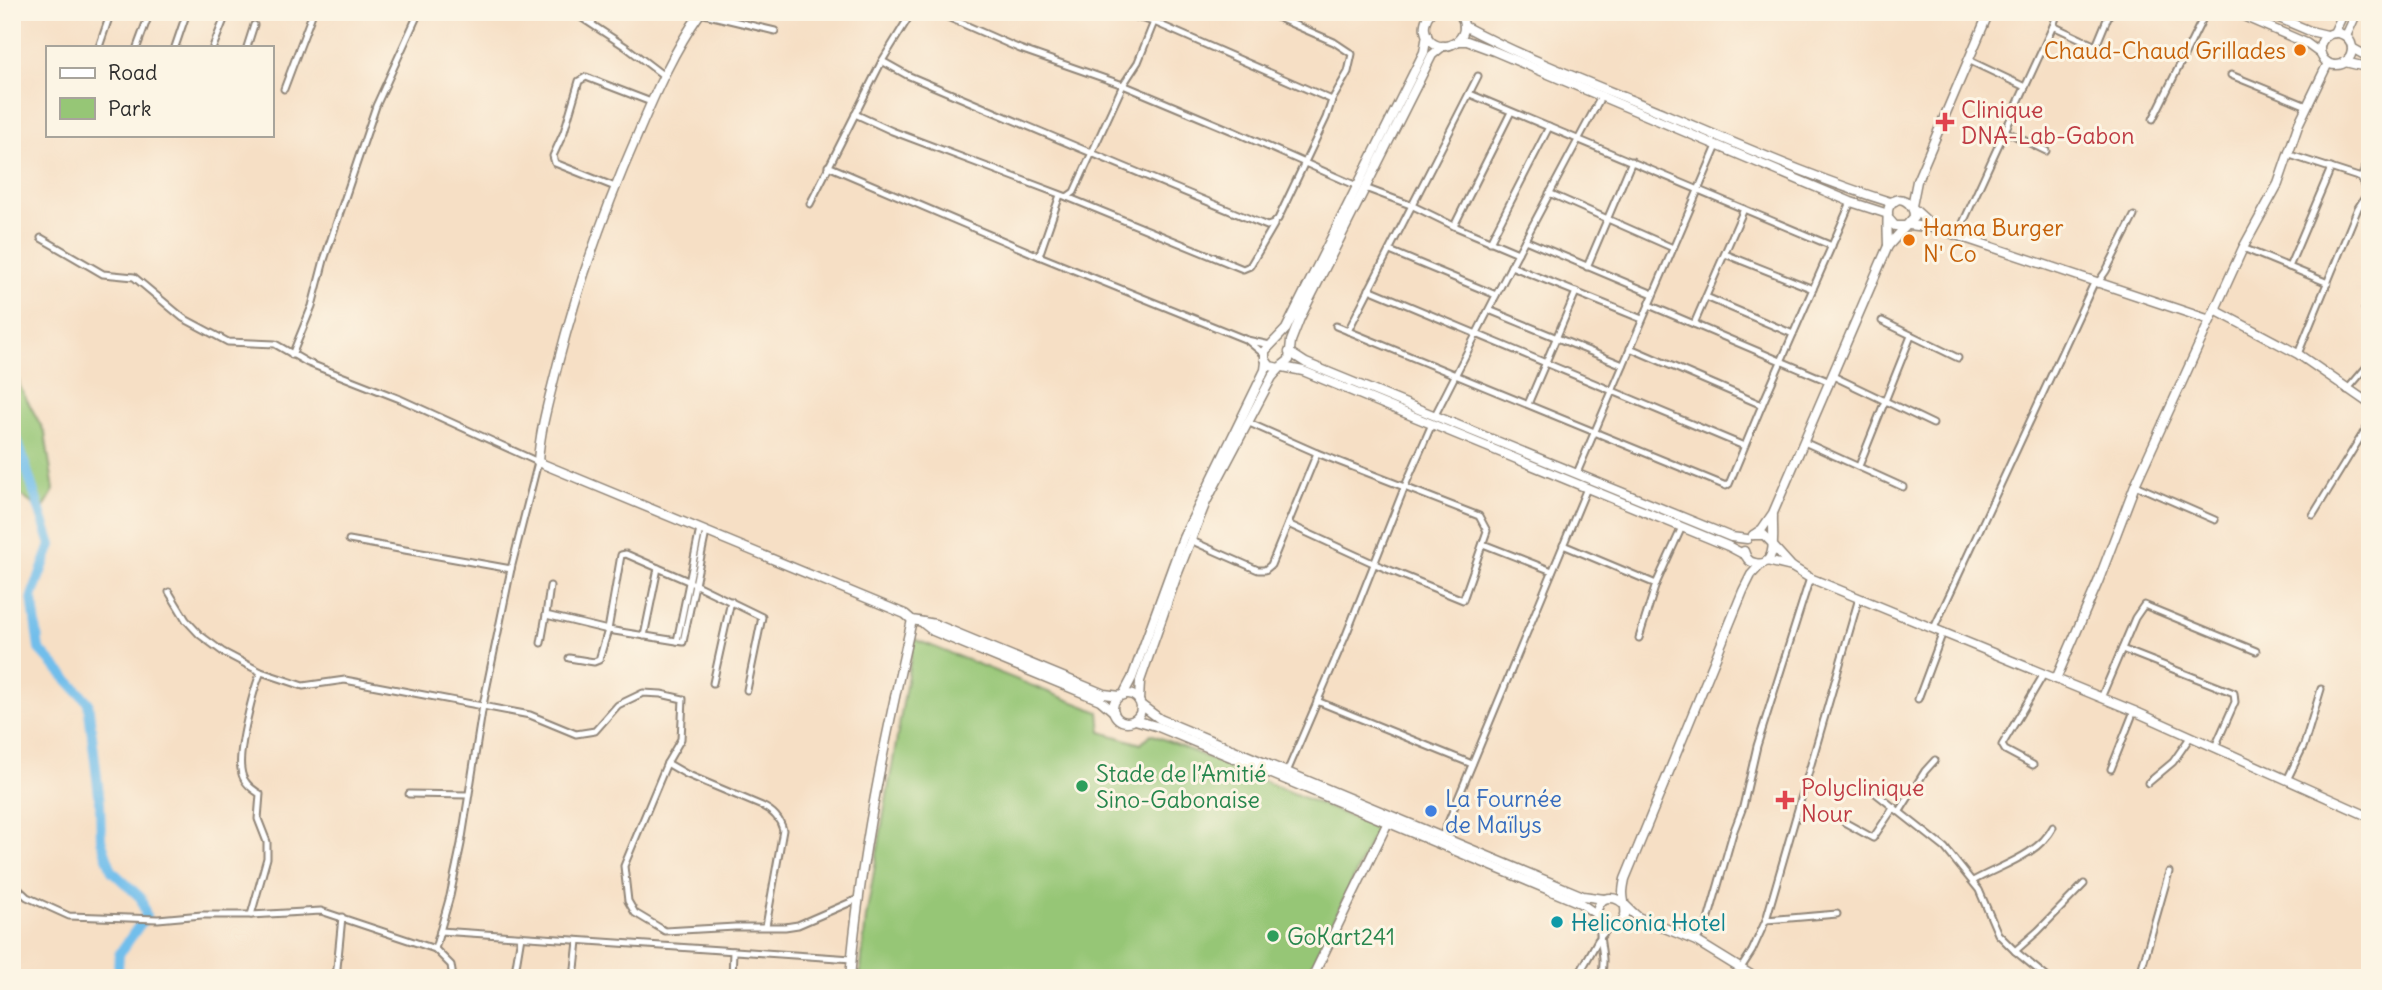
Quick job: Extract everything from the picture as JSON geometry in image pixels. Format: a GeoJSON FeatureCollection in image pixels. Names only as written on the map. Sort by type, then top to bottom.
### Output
{"type":"FeatureCollection","features":[{"type":"Feature","properties":{"kind":"street"},"geometry":{"type":"LineString","coordinates":[[99,46],[111,12]]}},
{"type":"Feature","properties":{"kind":"street"},"geometry":{"type":"LineString","coordinates":[[137,46],[150,12]]}},
{"type":"Feature","properties":{"kind":"street"},"geometry":{"type":"LineString","coordinates":[[175,46],[187,12]]}},
{"type":"Feature","properties":{"kind":"street"},"geometry":{"type":"LineString","coordinates":[[213,46],[226,12]]}},
{"type":"Feature","properties":{"kind":"street"},"geometry":{"type":"LineString","coordinates":[[284,89],[313,12]]}},
{"type":"Feature","properties":{"kind":"street"},"geometry":{"type":"LineString","coordinates":[[292,355],[312,306],[324,260],[376,106],[419,12]]}},
{"type":"Feature","properties":{"kind":"street"},"geometry":{"type":"LineString","coordinates":[[573,12],[664,76]]}},
{"type":"Feature","properties":{"kind":"street"},"geometry":{"type":"LineString","coordinates":[[592,23],[597,12]]}},
{"type":"Feature","properties":{"kind":"street"},"geometry":{"type":"LineString","coordinates":[[810,204],[882,61],[912,12]]}},
{"type":"Feature","properties":{"kind":"street"},"geometry":{"type":"LineString","coordinates":[[936,12],[1020,49],[1123,85],[1361,187],[1413,206],[1518,253]]}},
{"type":"Feature","properties":{"kind":"street"},"geometry":{"type":"LineString","coordinates":[[1118,12],[1154,22],[1332,100]]}},
{"type":"Feature","properties":{"kind":"street"},"geometry":{"type":"LineString","coordinates":[[1068,197],[1074,192],[1123,85],[1138,62],[1159,12]]}},
{"type":"Feature","properties":{"kind":"street"},"geometry":{"type":"LineString","coordinates":[[855,114],[1068,197],[1244,270],[1250,266],[1278,219],[1332,100],[1348,72],[1352,54],[1334,42],[1265,12]]}},
{"type":"Feature","properties":{"kind":"street"},"geometry":{"type":"LineString","coordinates":[[1458,12],[1464,26],[1458,41]]}},
{"type":"Feature","properties":{"kind":"street"},"geometry":{"type":"LineString","coordinates":[[1743,591],[1746,572],[1744,546],[1762,529],[1773,513],[1888,246],[1914,217],[1917,180],[1989,12]]}},
{"type":"Feature","properties":{"kind":"street"},"geometry":{"type":"LineString","coordinates":[[1956,237],[2058,12]]}},
{"type":"Feature","properties":{"kind":"street"},"geometry":{"type":"LineString","coordinates":[[2053,26],[2096,46],[2110,12]]}},
{"type":"Feature","properties":{"kind":"street"},"geometry":{"type":"LineString","coordinates":[[2153,119],[2206,12]]}},
{"type":"Feature","properties":{"kind":"street"},"geometry":{"type":"LineString","coordinates":[[2234,12],[2306,43],[2329,63],[2337,65],[2345,62],[2352,48]]}},
{"type":"Feature","properties":{"kind":"street"},"geometry":{"type":"LineString","coordinates":[[2265,12],[2310,31],[2346,36]]}},
{"type":"Feature","properties":{"kind":"street"},"geometry":{"type":"LineString","coordinates":[[2321,54],[2321,44],[2331,34],[2344,12]]}},
{"type":"Feature","properties":{"kind":"street"},"geometry":{"type":"LineString","coordinates":[[2346,36],[2357,12]]}},
{"type":"Feature","properties":{"kind":"street"},"geometry":{"type":"LineString","coordinates":[[435,950],[450,896],[482,705],[511,569],[538,462],[540,437],[570,316],[615,187],[651,102],[684,37],[700,13],[775,31]]}},
{"type":"Feature","properties":{"kind":"street"},"geometry":{"type":"LineString","coordinates":[[1135,720],[1140,713],[1140,681],[1190,540],[1206,502],[1247,422],[1272,377],[1289,360],[1300,318],[1424,52],[1427,13]]}},
{"type":"Feature","properties":{"kind":"street"},"geometry":{"type":"LineString","coordinates":[[247,46],[254,24]]}},
{"type":"Feature","properties":{"kind":"street"},"geometry":{"type":"LineString","coordinates":[[1464,26],[1717,146],[1888,216],[1895,226],[1935,228],[2210,320]]}},
{"type":"Feature","properties":{"kind":"street"},"geometry":{"type":"LineString","coordinates":[[1427,35],[1434,43],[1443,46]]}},
{"type":"Feature","properties":{"kind":"street"},"geometry":{"type":"LineString","coordinates":[[2346,36],[2352,48],[2370,58]]}},
{"type":"Feature","properties":{"kind":"street"},"geometry":{"type":"LineString","coordinates":[[1114,712],[1114,703],[1132,678],[1183,538],[1265,370],[1265,358],[1272,344],[1286,329],[1432,55],[1443,46],[1458,41],[1476,44],[1850,190],[1890,202],[1907,201],[1935,228]]}},
{"type":"Feature","properties":{"kind":"street"},"geometry":{"type":"LineString","coordinates":[[882,61],[908,75],[1268,226],[1278,219]]}},
{"type":"Feature","properties":{"kind":"street"},"geometry":{"type":"LineString","coordinates":[[1968,61],[2025,87]]}},
{"type":"Feature","properties":{"kind":"street"},"geometry":{"type":"LineString","coordinates":[[2345,62],[2370,68]]}},
{"type":"Feature","properties":{"kind":"street"},"geometry":{"type":"LineString","coordinates":[[2056,679],[2098,582],[2135,485],[2243,248],[2278,184],[2287,153],[2329,63]]}},
{"type":"Feature","properties":{"kind":"street"},"geometry":{"type":"LineString","coordinates":[[2231,75],[2307,106]]}},
{"type":"Feature","properties":{"kind":"street"},"geometry":{"type":"LineString","coordinates":[[1348,331],[1478,76]]}},
{"type":"Feature","properties":{"kind":"street"},"geometry":{"type":"LineString","coordinates":[[615,187],[555,163],[553,156],[564,132],[579,80],[586,77],[651,102]]}},
{"type":"Feature","properties":{"kind":"street"},"geometry":{"type":"LineString","coordinates":[[1287,772],[1434,420],[1511,265],[1603,93]]}},
{"type":"Feature","properties":{"kind":"street"},"geometry":{"type":"LineString","coordinates":[[1470,94],[1832,246]]}},
{"type":"Feature","properties":{"kind":"street"},"geometry":{"type":"LineString","coordinates":[[1454,226],[1511,112]]}},
{"type":"Feature","properties":{"kind":"street"},"geometry":{"type":"LineString","coordinates":[[1490,242],[1549,127]]}},
{"type":"Feature","properties":{"kind":"street"},"geometry":{"type":"LineString","coordinates":[[2005,131],[2046,151]]}},
{"type":"Feature","properties":{"kind":"street"},"geometry":{"type":"LineString","coordinates":[[1577,473],[1717,146]]}},
{"type":"Feature","properties":{"kind":"street"},"geometry":{"type":"LineString","coordinates":[[2287,153],[2361,178]]}},
{"type":"Feature","properties":{"kind":"street"},"geometry":{"type":"LineString","coordinates":[[2298,354],[2358,208],[2368,197],[2361,178],[2370,157]]}},
{"type":"Feature","properties":{"kind":"street"},"geometry":{"type":"LineString","coordinates":[[1587,267],[1632,162]]}},
{"type":"Feature","properties":{"kind":"street"},"geometry":{"type":"LineString","coordinates":[[828,166],[1247,341],[1282,344],[1306,363],[1587,488],[1682,527],[1746,556],[1751,562],[1792,567]]}},
{"type":"Feature","properties":{"kind":"street"},"geometry":{"type":"LineString","coordinates":[[2289,267],[2331,168]]}},
{"type":"Feature","properties":{"kind":"street"},"geometry":{"type":"LineString","coordinates":[[1888,246],[1889,206],[1917,180]]}},
{"type":"Feature","properties":{"kind":"street"},"geometry":{"type":"LineString","coordinates":[[1549,193],[1673,248]]}},
{"type":"Feature","properties":{"kind":"street"},"geometry":{"type":"LineString","coordinates":[[1039,256],[1060,195]]}},
{"type":"Feature","properties":{"kind":"street"},"geometry":{"type":"LineString","coordinates":[[1336,326],[1726,486],[1851,202]]}},
{"type":"Feature","properties":{"kind":"street"},"geometry":{"type":"LineString","coordinates":[[1694,324],[1744,209]]}},
{"type":"Feature","properties":{"kind":"street"},"geometry":{"type":"LineString","coordinates":[[1934,628],[2095,283],[2106,271],[2134,216]]}},
{"type":"Feature","properties":{"kind":"street"},"geometry":{"type":"LineString","coordinates":[[41,237],[103,274],[134,277],[183,318],[228,342],[275,344],[292,355],[400,399],[538,462],[905,614],[933,631],[1100,700],[1122,722],[1135,720],[1156,726],[1389,819],[1442,837],[1583,896],[1617,898],[1638,917],[1696,941],[1756,978]]}},
{"type":"Feature","properties":{"kind":"street"},"geometry":{"type":"LineString","coordinates":[[1525,240],[1653,294]]}},
{"type":"Feature","properties":{"kind":"street"},"geometry":{"type":"LineString","coordinates":[[2243,248],[2328,283]]}},
{"type":"Feature","properties":{"kind":"street"},"geometry":{"type":"LineString","coordinates":[[1390,251],[1496,295]]}},
{"type":"Feature","properties":{"kind":"street"},"geometry":{"type":"LineString","coordinates":[[1725,254],[1813,289]]}},
{"type":"Feature","properties":{"kind":"street"},"geometry":{"type":"LineString","coordinates":[[1511,265],[1642,319]]}},
{"type":"Feature","properties":{"kind":"street"},"geometry":{"type":"LineString","coordinates":[[1369,289],[1744,446]]}},
{"type":"Feature","properties":{"kind":"street"},"geometry":{"type":"LineString","coordinates":[[1528,404],[1576,292]]}},
{"type":"Feature","properties":{"kind":"street"},"geometry":{"type":"LineString","coordinates":[[1706,298],[1793,334]]}},
{"type":"Feature","properties":{"kind":"street"},"geometry":{"type":"LineString","coordinates":[[1649,305],[1781,361],[1885,401],[1933,424]]}},
{"type":"Feature","properties":{"kind":"street"},"geometry":{"type":"LineString","coordinates":[[1489,310],[1623,365]]}},
{"type":"Feature","properties":{"kind":"street"},"geometry":{"type":"LineString","coordinates":[[2215,310],[2298,354],[2370,404]]}},
{"type":"Feature","properties":{"kind":"street"},"geometry":{"type":"LineString","coordinates":[[1882,321],[1958,358]]}},
{"type":"Feature","properties":{"kind":"street"},"geometry":{"type":"LineString","coordinates":[[1858,466],[1911,336]]}},
{"type":"Feature","properties":{"kind":"street"},"geometry":{"type":"LineString","coordinates":[[1247,341],[1274,368],[1303,372],[1434,420],[1577,473],[1731,537],[1764,535],[1792,567],[1810,578],[2134,711],[2370,817]]}},
{"type":"Feature","properties":{"kind":"street"},"geometry":{"type":"LineString","coordinates":[[1630,348],[1762,405]]}},
{"type":"Feature","properties":{"kind":"street"},"geometry":{"type":"LineString","coordinates":[[2347,390],[2370,363]]}},
{"type":"Feature","properties":{"kind":"street"},"geometry":{"type":"LineString","coordinates":[[1247,422],[1317,453],[1479,516],[1487,531],[1463,600],[1287,524]]}},
{"type":"Feature","properties":{"kind":"street"},"geometry":{"type":"LineString","coordinates":[[2313,514],[2370,422]]}},
{"type":"Feature","properties":{"kind":"street"},"geometry":{"type":"LineString","coordinates":[[1804,442],[1903,487]]}},
{"type":"Feature","properties":{"kind":"street"},"geometry":{"type":"LineString","coordinates":[[1190,540],[1258,570],[1265,570],[1271,565],[1317,453]]}},
{"type":"Feature","properties":{"kind":"street"},"geometry":{"type":"LineString","coordinates":[[2135,485],[2215,520]]}},
{"type":"Feature","properties":{"kind":"street"},"geometry":{"type":"LineString","coordinates":[[1442,837],[1587,488]]}},
{"type":"Feature","properties":{"kind":"street"},"geometry":{"type":"LineString","coordinates":[[917,621],[935,624],[1104,694],[1133,695],[1160,719],[1287,772],[1580,903],[1596,914],[1605,925],[1616,927],[1626,917],[1623,893],[1625,879],[1743,591],[1751,575],[1773,554],[1773,513]]}},
{"type":"Feature","properties":{"kind":"street"},"geometry":{"type":"LineString","coordinates":[[1639,638],[1656,584],[1682,527]]}},
{"type":"Feature","properties":{"kind":"street"},"geometry":{"type":"LineString","coordinates":[[677,641],[688,581],[703,531]]}},
{"type":"Feature","properties":{"kind":"street"},"geometry":{"type":"LineString","coordinates":[[546,615],[683,642],[703,531]]}},
{"type":"Feature","properties":{"kind":"street"},"geometry":{"type":"LineString","coordinates":[[349,540],[511,569]]}},
{"type":"Feature","properties":{"kind":"street"},"geometry":{"type":"LineString","coordinates":[[1483,544],[1552,571]]}},
{"type":"Feature","properties":{"kind":"street"},"geometry":{"type":"LineString","coordinates":[[1563,545],[1656,584]]}},
{"type":"Feature","properties":{"kind":"street"},"geometry":{"type":"LineString","coordinates":[[569,658],[594,662],[599,660],[608,629],[621,555],[626,554],[762,617],[747,690]]}},
{"type":"Feature","properties":{"kind":"street"},"geometry":{"type":"LineString","coordinates":[[644,636],[658,568]]}},
{"type":"Feature","properties":{"kind":"street"},"geometry":{"type":"LineString","coordinates":[[1696,941],[1707,924],[1743,807],[1756,746],[1810,578]]}},
{"type":"Feature","properties":{"kind":"street"},"geometry":{"type":"LineString","coordinates":[[541,643],[550,586]]}},
{"type":"Feature","properties":{"kind":"street"},"geometry":{"type":"LineString","coordinates":[[169,592],[186,620],[200,635],[223,652],[261,672],[303,686],[345,680],[530,715],[576,734],[595,731],[618,705],[643,694],[661,694],[683,699],[681,738],[667,763],[624,866],[628,901],[635,913],[658,928],[671,932],[687,928],[799,925],[858,899]]}},
{"type":"Feature","properties":{"kind":"street"},"geometry":{"type":"LineString","coordinates":[[1741,968],[1766,920],[1859,598]]}},
{"type":"Feature","properties":{"kind":"street"},"geometry":{"type":"LineString","coordinates":[[713,683],[731,601]]}},
{"type":"Feature","properties":{"kind":"street"},"geometry":{"type":"LineString","coordinates":[[2101,698],[2135,618],[2144,605],[2256,651]]}},
{"type":"Feature","properties":{"kind":"street"},"geometry":{"type":"LineString","coordinates":[[850,978],[858,899],[882,758],[917,621]]}},
{"type":"Feature","properties":{"kind":"street"},"geometry":{"type":"LineString","coordinates":[[1918,699],[1943,632]]}},
{"type":"Feature","properties":{"kind":"street"},"geometry":{"type":"LineString","coordinates":[[2122,649],[2234,693],[2235,702],[2215,747]]}},
{"type":"Feature","properties":{"kind":"street"},"geometry":{"type":"LineString","coordinates":[[251,915],[264,872],[267,842],[258,819],[260,794],[248,787],[240,770],[247,723],[261,672]]}},
{"type":"Feature","properties":{"kind":"street"},"geometry":{"type":"LineString","coordinates":[[2033,765],[2005,750],[2002,745],[2043,674]]}},
{"type":"Feature","properties":{"kind":"street"},"geometry":{"type":"LineString","coordinates":[[2287,780],[2304,746],[2322,689]]}},
{"type":"Feature","properties":{"kind":"street"},"geometry":{"type":"LineString","coordinates":[[1317,701],[1472,764]]}},
{"type":"Feature","properties":{"kind":"street"},"geometry":{"type":"LineString","coordinates":[[2111,769],[2134,711]]}},
{"type":"Feature","properties":{"kind":"street"},"geometry":{"type":"LineString","coordinates":[[2148,783],[2173,762],[2191,736]]}},
{"type":"Feature","properties":{"kind":"street"},"geometry":{"type":"LineString","coordinates":[[1844,822],[1873,838],[1934,760]]}},
{"type":"Feature","properties":{"kind":"street"},"geometry":{"type":"LineString","coordinates":[[667,763],[771,810],[781,822],[783,830],[766,926]]}},
{"type":"Feature","properties":{"kind":"street"},"geometry":{"type":"LineString","coordinates":[[1874,792],[1945,848],[1973,881],[1998,934],[2048,978]]}},
{"type":"Feature","properties":{"kind":"street"},"geometry":{"type":"LineString","coordinates":[[409,794],[468,795]]}},
{"type":"Feature","properties":{"kind":"street"},"geometry":{"type":"LineString","coordinates":[[1312,978],[1389,819]]}},
{"type":"Feature","properties":{"kind":"street"},"geometry":{"type":"LineString","coordinates":[[1973,881],[2032,851],[2047,839],[2053,827]]}},
{"type":"Feature","properties":{"kind":"street"},"geometry":{"type":"LineString","coordinates":[[2139,978],[2169,872]]}},
{"type":"Feature","properties":{"kind":"street"},"geometry":{"type":"LineString","coordinates":[[1596,914],[1597,906],[1625,879]]}},
{"type":"Feature","properties":{"kind":"street"},"geometry":{"type":"LineString","coordinates":[[12,883],[27,897],[69,916],[146,919],[321,911],[435,950],[451,965],[453,978]]}},
{"type":"Feature","properties":{"kind":"street"},"geometry":{"type":"LineString","coordinates":[[2015,951],[2084,884]]}},
{"type":"Feature","properties":{"kind":"street"},"geometry":{"type":"LineString","coordinates":[[1766,920],[1837,914]]}},
{"type":"Feature","properties":{"kind":"street"},"geometry":{"type":"LineString","coordinates":[[336,978],[342,917]]}},
{"type":"Feature","properties":{"kind":"street"},"geometry":{"type":"LineString","coordinates":[[1622,923],[1654,922]]}},
{"type":"Feature","properties":{"kind":"street"},"geometry":{"type":"LineString","coordinates":[[1577,978],[1605,925]]}},
{"type":"Feature","properties":{"kind":"street"},"geometry":{"type":"LineString","coordinates":[[440,931],[852,959]]}},
{"type":"Feature","properties":{"kind":"street"},"geometry":{"type":"LineString","coordinates":[[514,978],[521,936]]}},
{"type":"Feature","properties":{"kind":"street"},"geometry":{"type":"LineString","coordinates":[[1598,940],[1604,953],[1601,978]]}},
{"type":"Feature","properties":{"kind":"street"},"geometry":{"type":"LineString","coordinates":[[574,978],[578,941]]}},
{"type":"Feature","properties":{"kind":"street"},"geometry":{"type":"LineString","coordinates":[[732,978],[733,951]]}},
{"type":"Feature","properties":{"kind":"green space"},"geometry":{"type":"Polygon","coordinates":[[[12,353],[20,387],[45,433],[54,490],[42,511],[12,489],[12,353]]]}},
{"type":"Feature","properties":{"kind":"green space","name":"Stade de l’Amitié Sino-Gabonaise"},"geometry":{"type":"Polygon","coordinates":[[[914,639],[1099,712],[1101,732],[1141,744],[1151,734],[1377,828],[1307,978],[860,978],[866,918],[914,639]]]}},
{"type":"Feature","properties":{"kind":"waterway"},"geometry":{"type":"LineString","coordinates":[[12,424],[51,545],[32,596],[39,649],[88,702],[100,803],[101,840],[112,871],[141,898],[146,916],[119,954],[118,970],[125,978]]}},
{"type":"Feature","properties":{"kind":"place","name":"Chaud-Chaud Grillades"},"geometry":{"type":"Point","coordinates":[2300,50]}},
{"type":"Feature","properties":{"kind":"place","name":"Clinique DNA-Lab-Gabon"},"geometry":{"type":"Point","coordinates":[1945,122]}},
{"type":"Feature","properties":{"kind":"place","name":"Hama Burger N' Co"},"geometry":{"type":"Point","coordinates":[1909,240]}},
{"type":"Feature","properties":{"kind":"place","name":"Stade de l’Amitié Sino-Gabonaise"},"geometry":{"type":"Point","coordinates":[1082,786]}},
{"type":"Feature","properties":{"kind":"place","name":"Polyclinique Nour"},"geometry":{"type":"Point","coordinates":[1785,800]}},
{"type":"Feature","properties":{"kind":"place","name":"La Fournée de Maïlys"},"geometry":{"type":"Point","coordinates":[1431,811]}},
{"type":"Feature","properties":{"kind":"place","name":"Heliconia Hotel"},"geometry":{"type":"Point","coordinates":[1557,922]}},
{"type":"Feature","properties":{"kind":"place","name":"GoKart241"},"geometry":{"type":"Point","coordinates":[1273,936]}}]}
